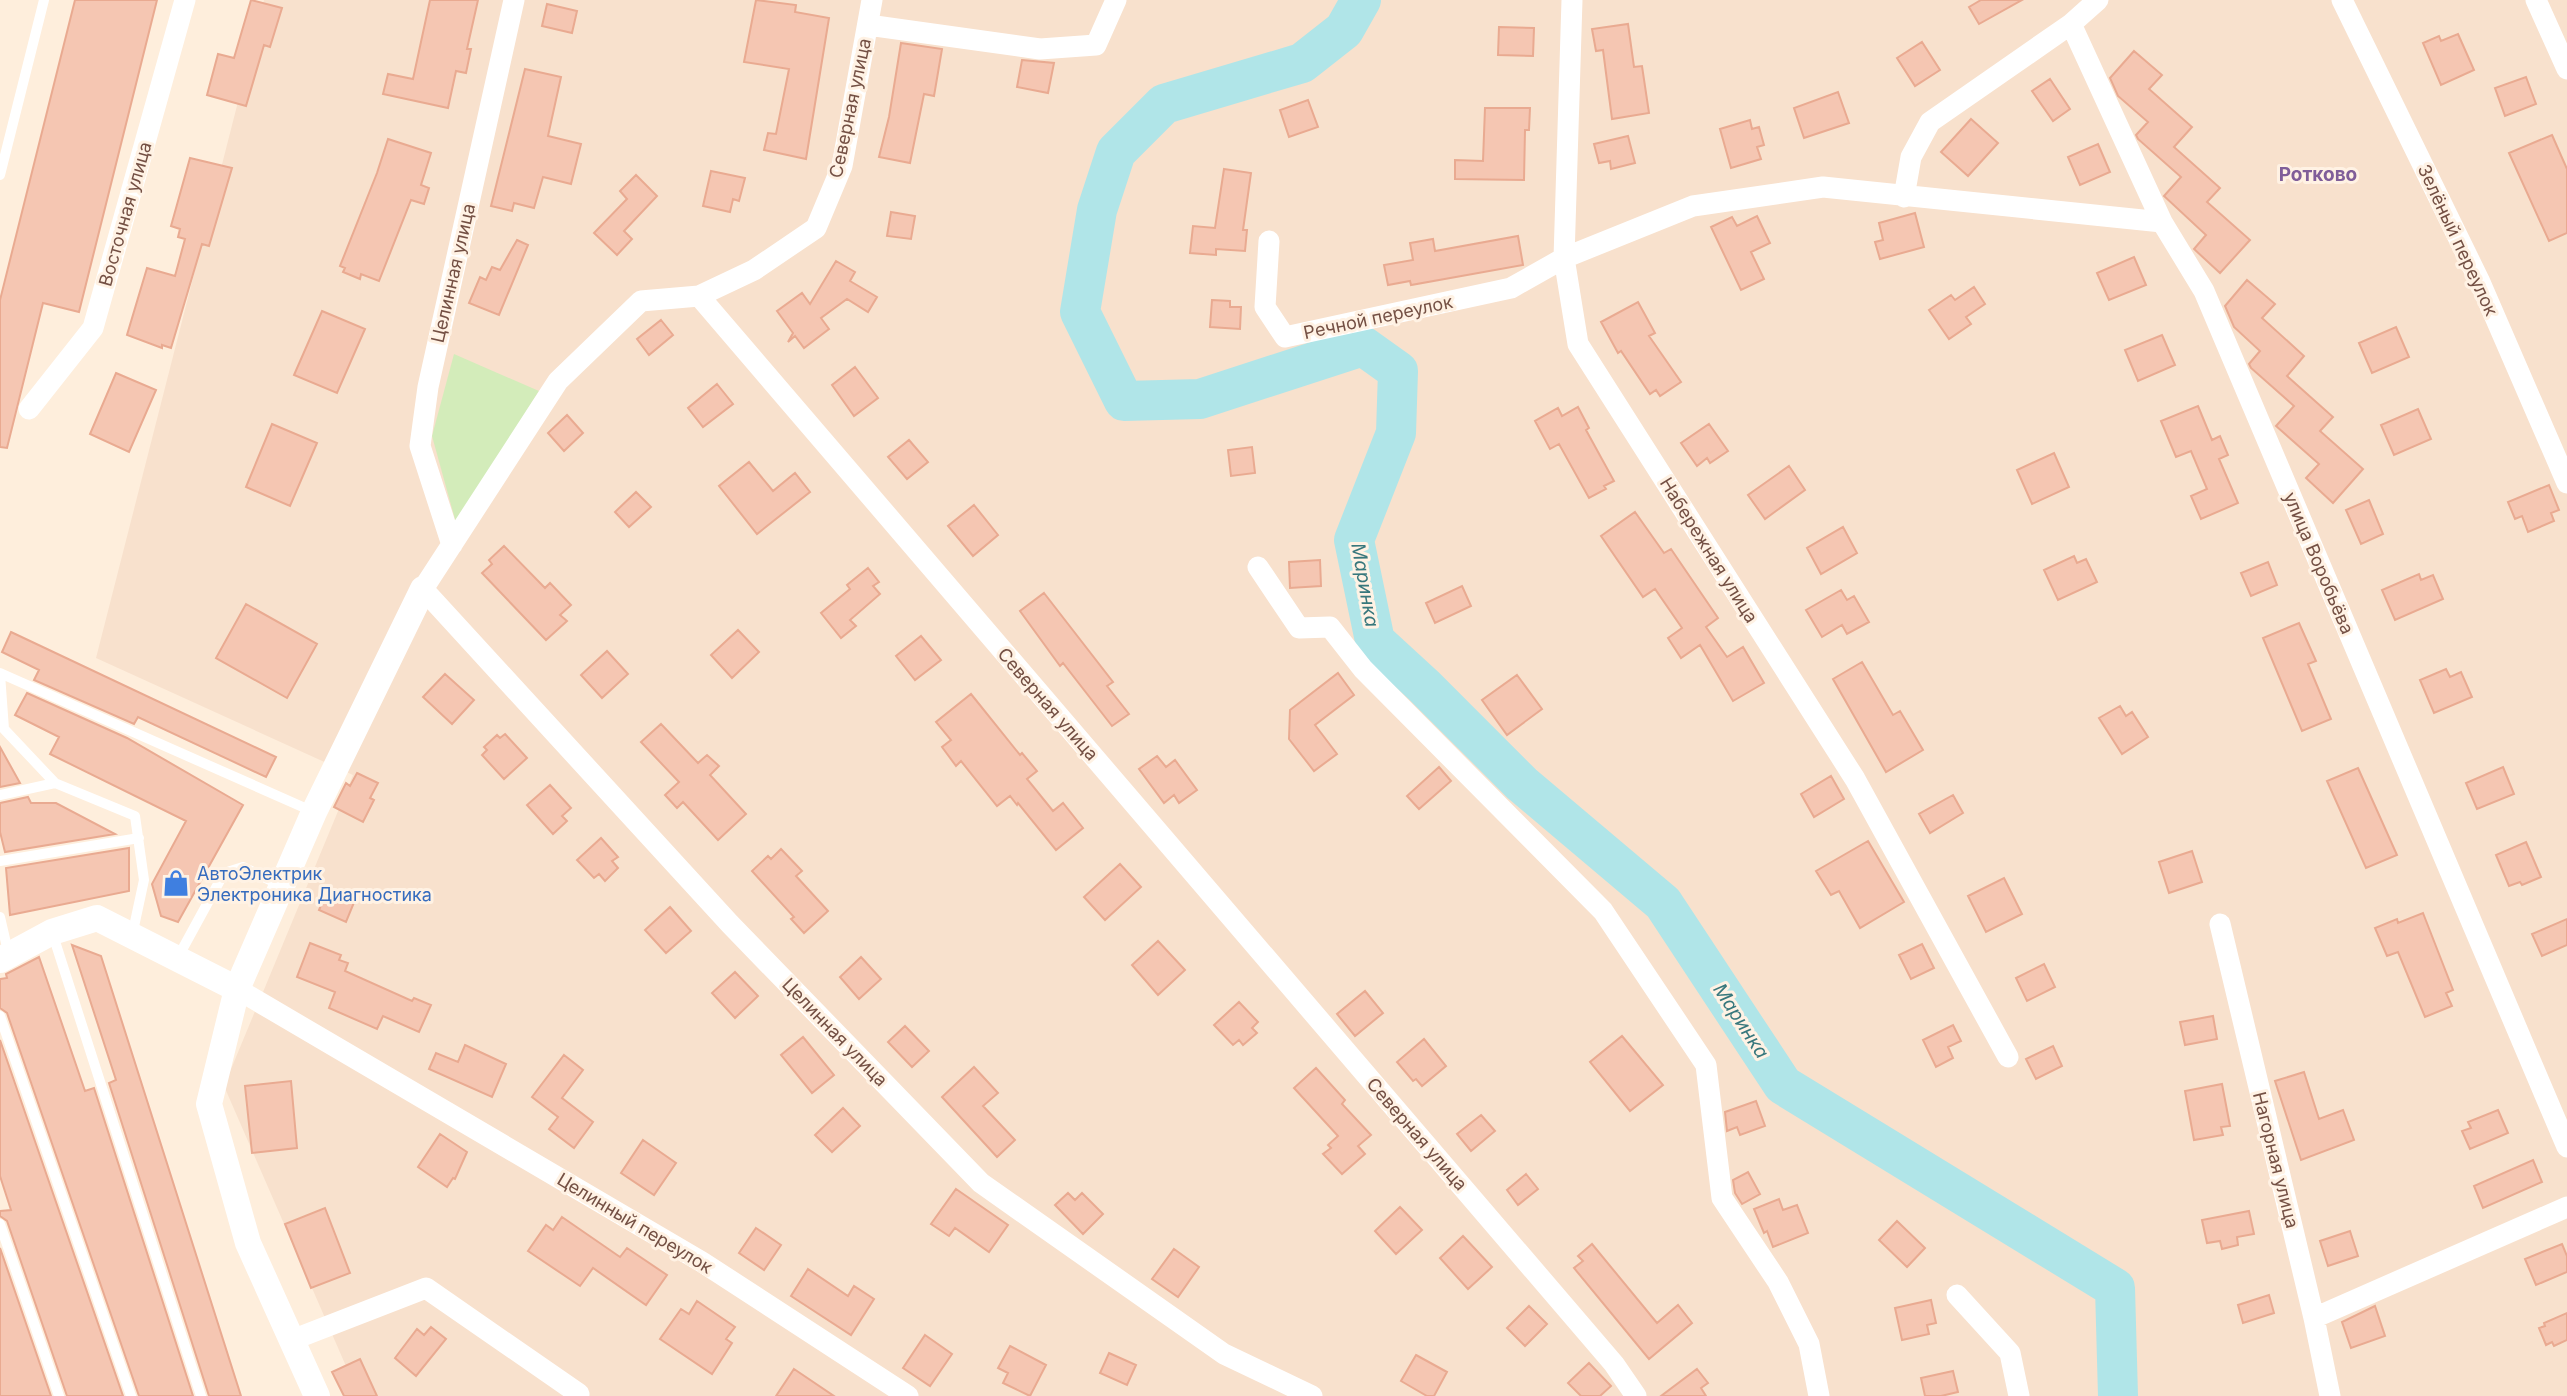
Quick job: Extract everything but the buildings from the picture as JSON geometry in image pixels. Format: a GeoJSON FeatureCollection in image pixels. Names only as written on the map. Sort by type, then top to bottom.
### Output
{"type":"FeatureCollection","features":[{"type":"Feature","properties":{"kind":"street","name":"Восточная улица"},"geometry":{"type":"LineString","coordinates":[[29,409],[93,328],[185,0]]}},
{"type":"Feature","properties":{"kind":"street","name":"Целинная улица"},"geometry":{"type":"LineString","coordinates":[[452,545],[420,446],[428,387],[514,0]]}},
{"type":"Feature","properties":{"kind":"street","name":"Северная улица"},"geometry":{"type":"LineString","coordinates":[[872,0],[842,166],[816,228],[754,270],[699,296],[1596,1343],[1636,1396]]}},
{"type":"Feature","properties":{"kind":"street"},"geometry":{"type":"LineString","coordinates":[[868,25],[1040,49],[1096,45],[1116,0]]}},
{"type":"Feature","properties":{"kind":"street","name":"Набережная улица"},"geometry":{"type":"LineString","coordinates":[[1572,0],[1564,258],[1578,344],[1855,779],[2008,1057]]}},
{"type":"Feature","properties":{"kind":"street"},"geometry":{"type":"LineString","coordinates":[[1904,197],[1911,157],[1930,122],[2071,24],[2098,0]]}},
{"type":"Feature","properties":{"kind":"street","name":"Зелёный переулок"},"geometry":{"type":"LineString","coordinates":[[2342,0],[2479,280],[2567,483]]}},
{"type":"Feature","properties":{"kind":"street"},"geometry":{"type":"LineString","coordinates":[[2536,0],[2567,69]]}},
{"type":"Feature","properties":{"kind":"street","name":"улица Воробьёва"},"geometry":{"type":"LineString","coordinates":[[2071,24],[2162,222],[2204,290],[2567,1147]]}},
{"type":"Feature","properties":{"kind":"street"},"geometry":{"type":"LineString","coordinates":[[1564,258],[1693,206],[1823,187],[2162,222]]}},
{"type":"Feature","properties":{"kind":"street","name":"Речной переулок"},"geometry":{"type":"LineString","coordinates":[[1269,241],[1265,307],[1285,337],[1511,288],[1564,258]]}},
{"type":"Feature","properties":{"kind":"street"},"geometry":{"type":"LineString","coordinates":[[317,1396],[248,1243],[209,1104],[237,989],[314,812],[423,589],[558,381],[640,301],[699,296]]}},
{"type":"Feature","properties":{"kind":"street"},"geometry":{"type":"LineString","coordinates":[[1258,567],[1299,628],[1330,627],[1363,669],[1603,911],[1706,1065],[1722,1198],[1778,1282],[1809,1344],[1819,1396]]}},
{"type":"Feature","properties":{"kind":"street","name":"Целинная улица"},"geometry":{"type":"LineString","coordinates":[[423,589],[730,924],[981,1184],[1224,1354],[1312,1396]]}},
{"type":"Feature","properties":{"kind":"street"},"geometry":{"type":"LineString","coordinates":[[4,958],[51,932],[97,918],[237,989]]}},
{"type":"Feature","properties":{"kind":"street","name":"Нагорная улица"},"geometry":{"type":"LineString","coordinates":[[2220,924],[2314,1318],[2330,1396]]}},
{"type":"Feature","properties":{"kind":"street","name":"Целинный переулок"},"geometry":{"type":"LineString","coordinates":[[237,989],[702,1262],[908,1396]]}},
{"type":"Feature","properties":{"kind":"street"},"geometry":{"type":"LineString","coordinates":[[2314,1318],[2567,1208]]}},
{"type":"Feature","properties":{"kind":"street"},"geometry":{"type":"LineString","coordinates":[[292,1340],[426,1288],[579,1394]]}},
{"type":"Feature","properties":{"kind":"street"},"geometry":{"type":"LineString","coordinates":[[1957,1295],[2010,1353],[2019,1396]]}},
{"type":"Feature","properties":{"kind":"lane"},"geometry":{"type":"LineString","coordinates":[[0,175],[44,0]]}},
{"type":"Feature","properties":{"kind":"lane"},"geometry":{"type":"LineString","coordinates":[[132,936],[144,880],[135,816],[55,783],[4,729],[0,673],[314,812]]}},
{"type":"Feature","properties":{"kind":"lane"},"geometry":{"type":"LineString","coordinates":[[0,795],[55,783]]}},
{"type":"Feature","properties":{"kind":"lane"},"geometry":{"type":"LineString","coordinates":[[0,861],[139,838]]}},
{"type":"Feature","properties":{"kind":"lane"},"geometry":{"type":"LineString","coordinates":[[177,959],[225,873],[243,867],[282,886]]}},
{"type":"Feature","properties":{"kind":"lane"},"geometry":{"type":"LineString","coordinates":[[0,917],[4,958]]}},
{"type":"Feature","properties":{"kind":"lane"},"geometry":{"type":"LineString","coordinates":[[51,932],[201,1396]]}},
{"type":"Feature","properties":{"kind":"lane"},"geometry":{"type":"LineString","coordinates":[[0,1016],[131,1396]]}},
{"type":"Feature","properties":{"kind":"lane"},"geometry":{"type":"LineString","coordinates":[[0,1224],[59,1396]]}},
{"type":"Feature","properties":{"kind":"shaded area"},"geometry":{"type":"Polygon","coordinates":[[[264,0],[2567,0],[2567,1396],[359,1396],[224,1086],[353,775],[96,658],[264,0]]]}},
{"type":"Feature","properties":{"kind":"green space"},"geometry":{"type":"Polygon","coordinates":[[[454,354],[539,391],[456,523],[432,436],[454,354]]]}},
{"type":"Feature","properties":{"kind":"waterway","name":"Маринка"},"geometry":{"type":"LineString","coordinates":[[1361,0],[1344,30],[1302,63],[1164,104],[1116,152],[1097,210],[1080,312],[1124,401],[1200,399],[1363,346],[1398,371],[1396,433],[1354,540],[1375,641],[1522,784],[1663,903],[1783,1085],[2115,1288],[2118,1396]]}},
{"type":"Feature","properties":{"kind":"place","name":"АвтоЭлектрик Электроника Диагностика"},"geometry":{"type":"Point","coordinates":[176,883]}},
{"type":"Feature","properties":{"kind":"district","name":"Ротково"},"geometry":{"type":"Point","coordinates":[2318,174]}}]}
